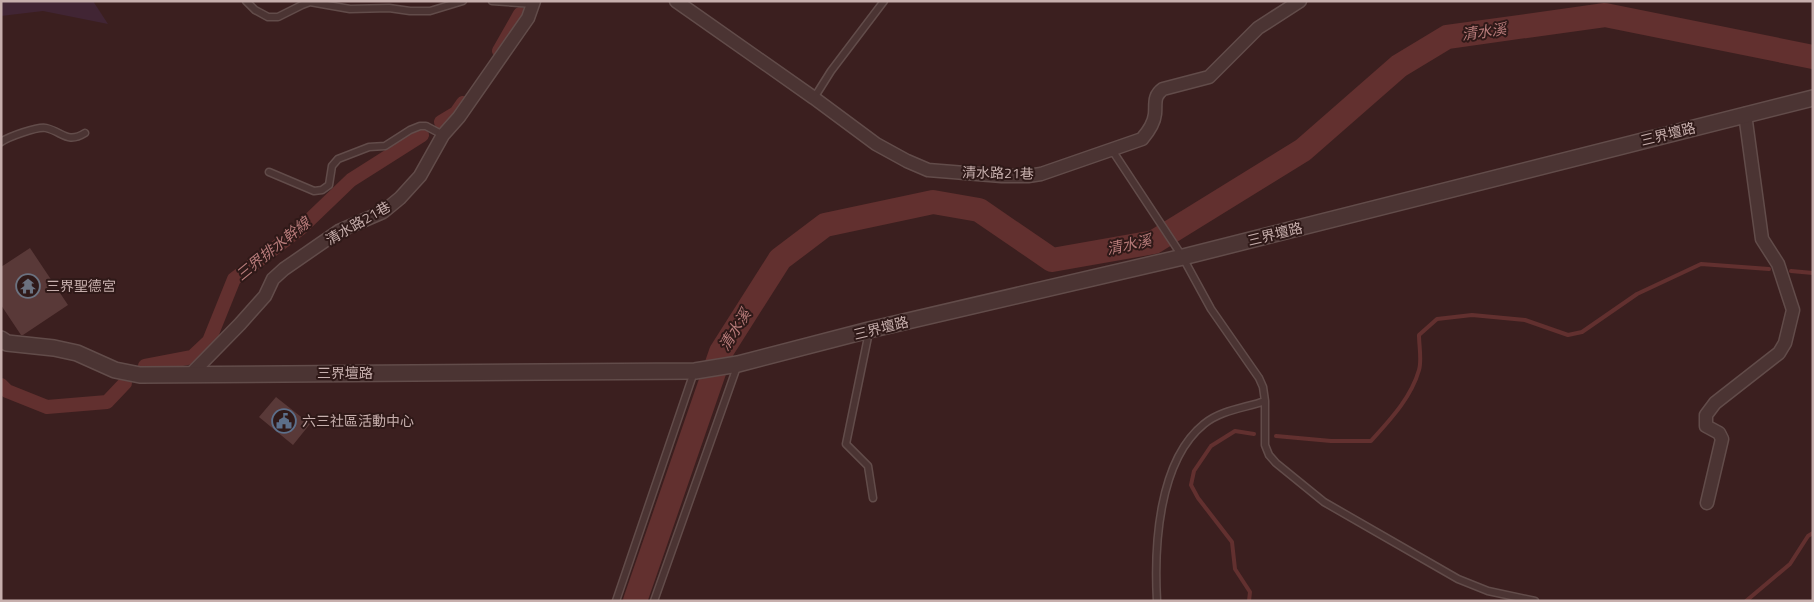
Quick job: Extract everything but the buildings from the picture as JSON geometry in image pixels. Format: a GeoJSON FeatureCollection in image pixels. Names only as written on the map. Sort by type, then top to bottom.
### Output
{"type":"FeatureCollection","features":[{"type":"Feature","properties":{"kind":"street","name":"清水路21巷"},"geometry":{"type":"LineString","coordinates":[[676,1],[876,144],[907,161],[928,170],[1002,176],[1042,174],[1142,139],[1148,132],[1155,116],[1155,98],[1158,92],[1209,77],[1258,28],[1300,1]]}},
{"type":"Feature","properties":{"kind":"street","name":"清水路21巷"},"geometry":{"type":"LineString","coordinates":[[191,374],[265,296],[273,280],[284,269],[339,231],[383,212],[400,198],[420,176],[443,135],[459,117],[528,18],[534,3]]}},
{"type":"Feature","properties":{"kind":"street","name":"三界壇路"},"geometry":{"type":"LineString","coordinates":[[3,343],[54,348],[77,353],[115,370],[140,375],[695,371],[737,365],[869,330],[1183,257],[1813,98]]}},
{"type":"Feature","properties":{"kind":"street"},"geometry":{"type":"LineString","coordinates":[[1708,503],[1722,439],[1719,433],[1706,426],[1706,415],[1715,403],[1779,353],[1785,343],[1793,310],[1778,264],[1762,239],[1745,114]]}},
{"type":"Feature","properties":{"kind":"lane"},"geometry":{"type":"LineString","coordinates":[[246,1],[255,10],[268,17],[278,17],[310,2],[350,9],[389,8],[430,11],[463,1]]}},
{"type":"Feature","properties":{"kind":"lane"},"geometry":{"type":"LineString","coordinates":[[492,1],[534,3]]}},
{"type":"Feature","properties":{"kind":"lane"},"geometry":{"type":"LineString","coordinates":[[814,98],[830,70],[884,1]]}},
{"type":"Feature","properties":{"kind":"lane"},"geometry":{"type":"LineString","coordinates":[[269,172],[314,191],[322,190],[329,185],[332,166],[338,159],[369,147],[385,146],[420,126],[426,126],[443,135]]}},
{"type":"Feature","properties":{"kind":"lane"},"geometry":{"type":"LineString","coordinates":[[1,142],[45,127],[69,138],[78,137],[85,133]]}},
{"type":"Feature","properties":{"kind":"lane"},"geometry":{"type":"LineString","coordinates":[[1112,150],[1183,257],[1211,309],[1259,378],[1265,401],[1265,445],[1269,455],[1276,463],[1324,502],[1458,579],[1488,590],[1535,601]]}},
{"type":"Feature","properties":{"kind":"lane"},"geometry":{"type":"LineString","coordinates":[[869,330],[846,444],[868,466],[873,498]]}},
{"type":"Feature","properties":{"kind":"lane"},"geometry":{"type":"LineString","coordinates":[[654,601],[737,365]]}},
{"type":"Feature","properties":{"kind":"lane"},"geometry":{"type":"LineString","coordinates":[[616,601],[695,371]]}},
{"type":"Feature","properties":{"kind":"lane"},"geometry":{"type":"LineString","coordinates":[[1158,601],[1158,526],[1162,505],[1176,464],[1190,438],[1205,424],[1221,414],[1265,401]]}},
{"type":"Feature","properties":{"kind":"shaded area"},"geometry":{"type":"Polygon","coordinates":[[[1,1],[93,1],[108,24],[43,11],[1,16],[1,1]]]}},
{"type":"Feature","properties":{"kind":"waterway","name":"三界排水幹線"},"geometry":{"type":"LineString","coordinates":[[499,51],[520,14]]}},
{"type":"Feature","properties":{"kind":"waterway","name":"清水溪"},"geometry":{"type":"LineString","coordinates":[[635,601],[721,352],[780,259],[825,225],[933,202],[979,210],[1052,260],[1154,242],[1303,150],[1399,66],[1447,37],[1605,15],[1813,57]]}},
{"type":"Feature","properties":{"kind":"waterway","name":"三界排水幹線"},"geometry":{"type":"LineString","coordinates":[[441,122],[456,113],[463,103]]}},
{"type":"Feature","properties":{"kind":"waterway","name":"三界排水幹線"},"geometry":{"type":"LineString","coordinates":[[145,366],[192,357],[209,341],[234,279],[300,229],[351,180],[422,135]]}},
{"type":"Feature","properties":{"kind":"waterway"},"geometry":{"type":"LineString","coordinates":[[1276,436],[1331,441],[1371,441],[1399,408],[1411,390],[1420,366],[1419,335],[1437,319],[1472,315],[1525,320],[1568,335],[1582,332],[1637,294],[1701,264],[1769,269]]}},
{"type":"Feature","properties":{"kind":"waterway"},"geometry":{"type":"LineString","coordinates":[[1791,271],[1813,273]]}},
{"type":"Feature","properties":{"kind":"waterway","name":"三界排水幹線"},"geometry":{"type":"LineString","coordinates":[[1,385],[7,391],[47,407],[107,402],[125,383]]}},
{"type":"Feature","properties":{"kind":"waterway"},"geometry":{"type":"LineString","coordinates":[[1249,601],[1250,592],[1235,569],[1232,542],[1198,498],[1191,485],[1194,471],[1211,446],[1235,431],[1254,434]]}},
{"type":"Feature","properties":{"kind":"waterway"},"geometry":{"type":"LineString","coordinates":[[1746,601],[1790,564],[1808,536],[1813,533]]}},
{"type":"Feature","properties":{"kind":"place","name":"三界聖德宮"},"geometry":{"type":"Point","coordinates":[28,286]}},
{"type":"Feature","properties":{"kind":"place","name":"六三社區活動中心"},"geometry":{"type":"Point","coordinates":[284,421]}}]}
